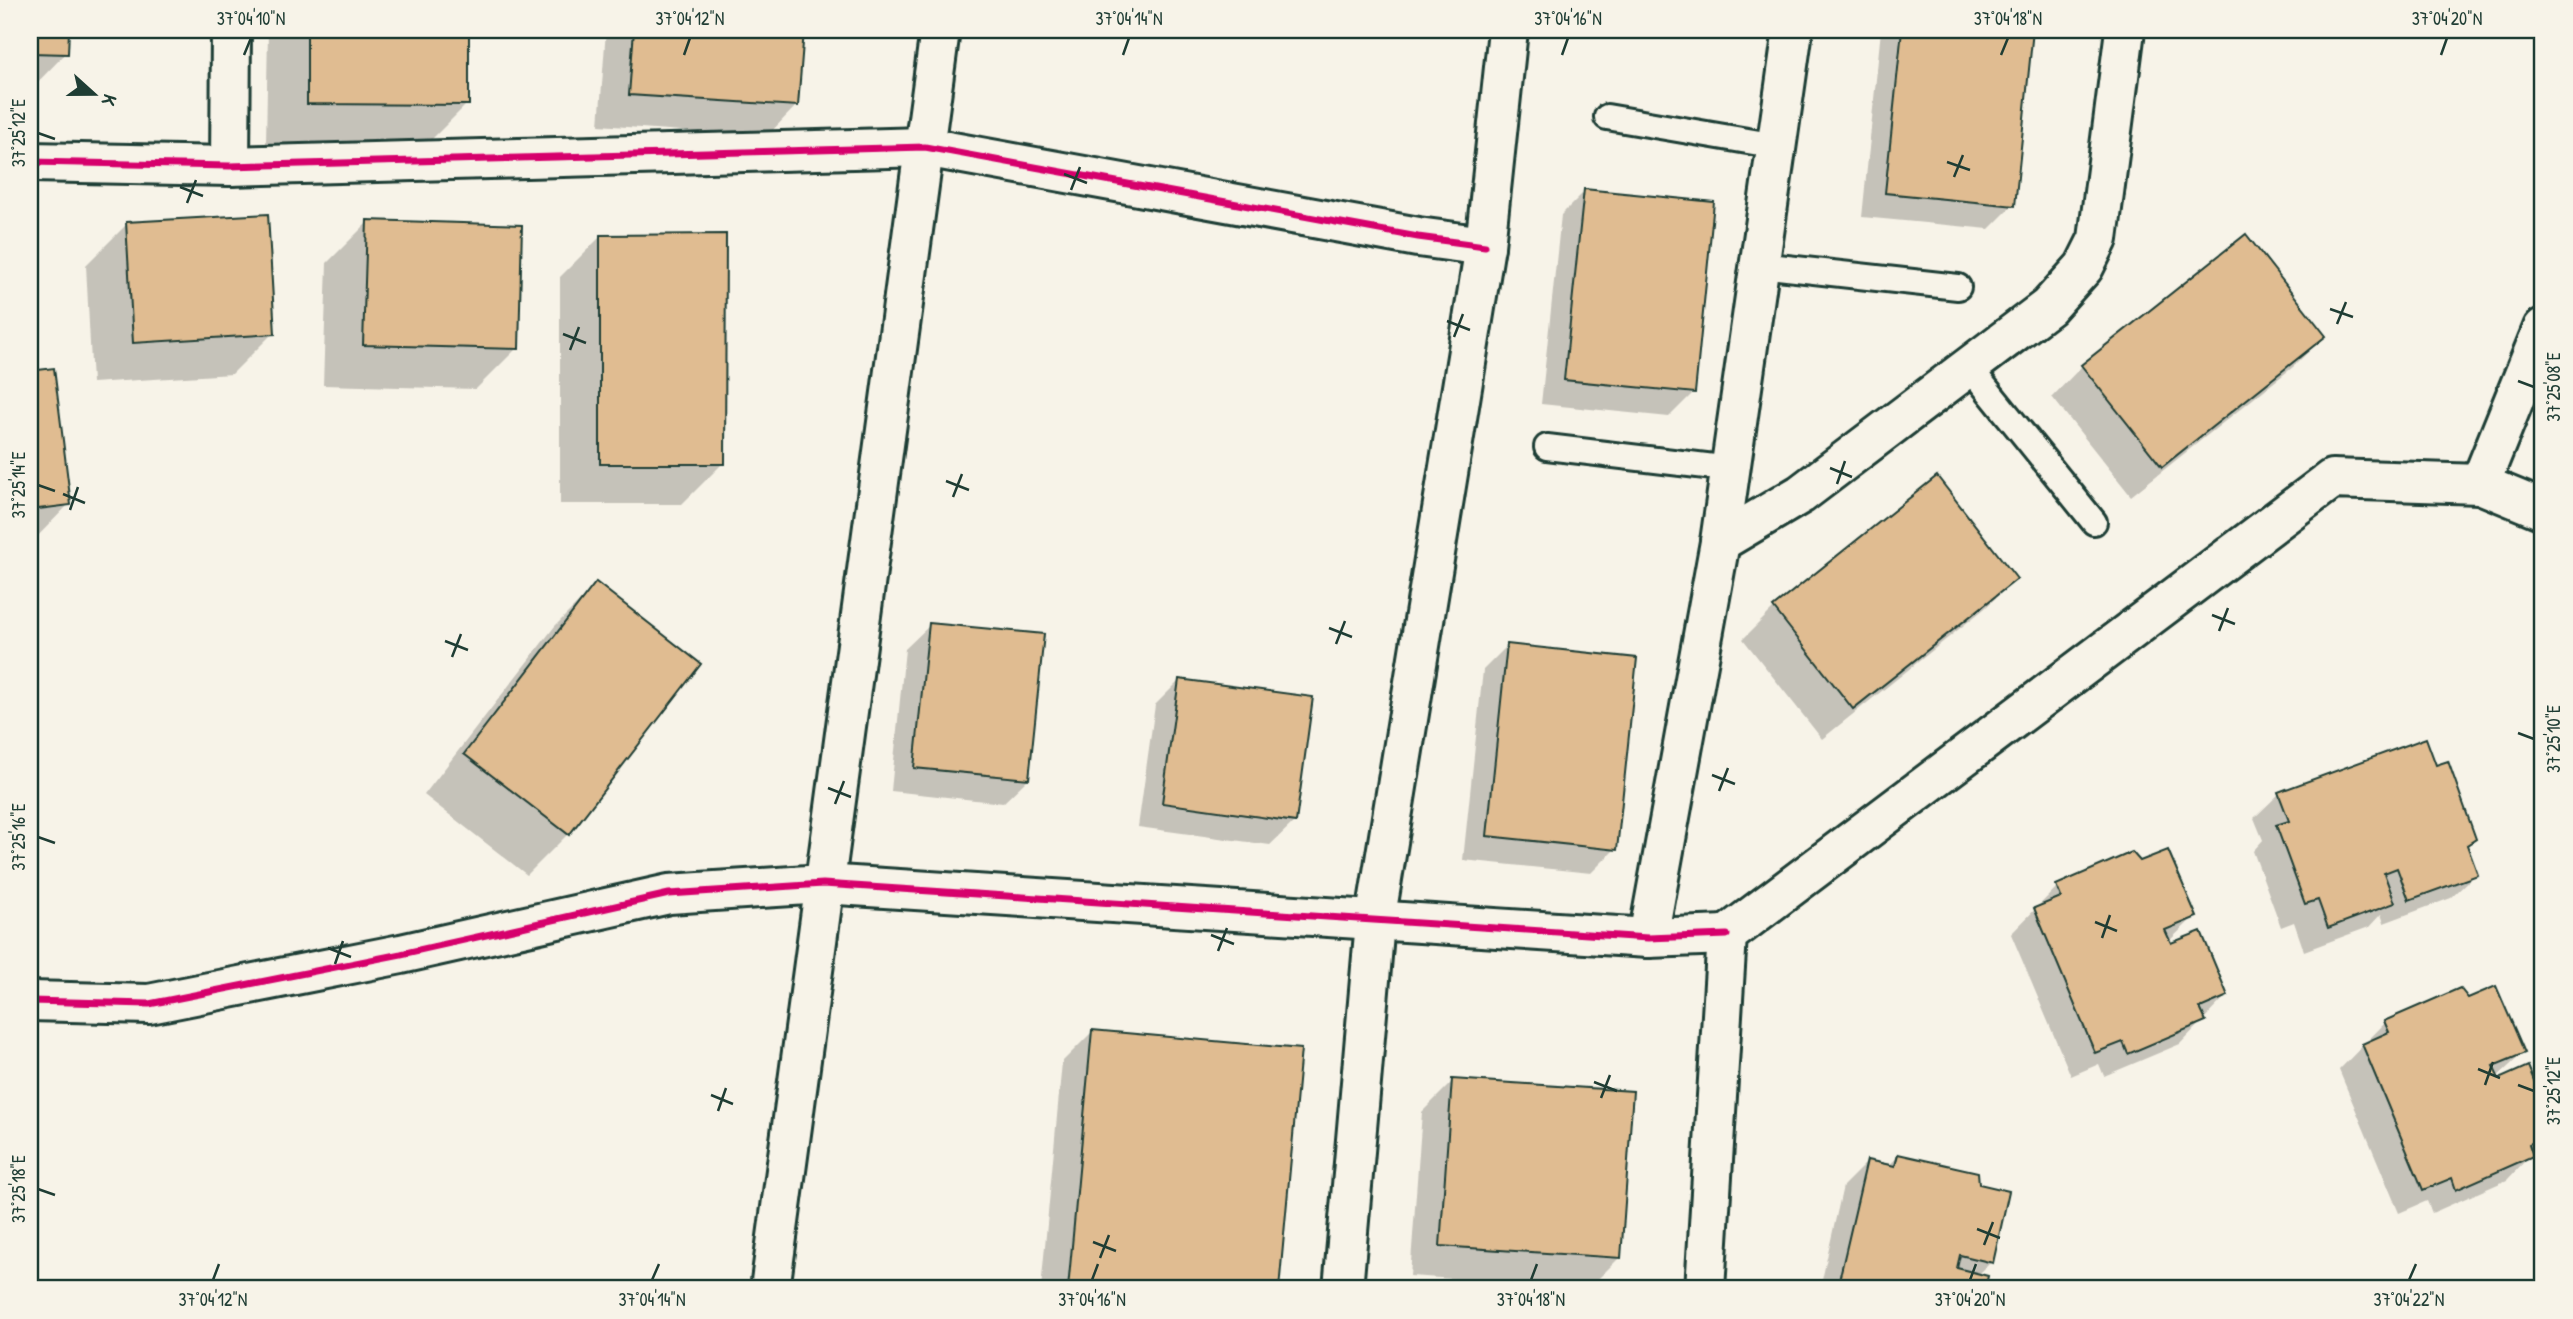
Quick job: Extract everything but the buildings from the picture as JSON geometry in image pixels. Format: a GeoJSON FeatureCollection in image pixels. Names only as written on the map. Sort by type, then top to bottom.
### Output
{"type":"FeatureCollection","features":[{"type":"Feature","properties":{"kind":"street"},"geometry":{"type":"LineString","coordinates":[[230,166],[231,30]]}},
{"type":"Feature","properties":{"kind":"street"},"geometry":{"type":"LineString","coordinates":[[771,1289],[823,884],[940,30]]}},
{"type":"Feature","properties":{"kind":"street"},"geometry":{"type":"LineString","coordinates":[[1343,1289],[1375,922],[1485,246],[1508,30]]}},
{"type":"Feature","properties":{"kind":"street"},"geometry":{"type":"LineString","coordinates":[[1648,938],[1720,542],[1793,30]]}},
{"type":"Feature","properties":{"kind":"street"},"geometry":{"type":"LineString","coordinates":[[1720,542],[1801,494],[2048,307],[2084,267],[2098,239],[2125,30]]}},
{"type":"Feature","properties":{"kind":"street"},"geometry":{"type":"LineString","coordinates":[[30,162],[230,166],[925,147],[1418,237],[1485,246]]}},
{"type":"Feature","properties":{"kind":"street"},"geometry":{"type":"LineString","coordinates":[[2480,484],[2543,328]]}},
{"type":"Feature","properties":{"kind":"street"},"geometry":{"type":"LineString","coordinates":[[30,1001],[149,1004],[401,954],[669,894],[823,884],[1648,938],[1727,935],[2332,479],[2480,484],[2543,510]]}},
{"type":"Feature","properties":{"kind":"street"},"geometry":{"type":"LineString","coordinates":[[1705,1289],[1727,935]]}},
{"type":"Feature","properties":{"kind":"lane"},"geometry":{"type":"LineString","coordinates":[[1607,117],[1777,146]]}},
{"type":"Feature","properties":{"kind":"lane"},"geometry":{"type":"LineString","coordinates":[[1760,265],[1958,287]]}},
{"type":"Feature","properties":{"kind":"lane"},"geometry":{"type":"LineString","coordinates":[[1969,367],[2094,522]]}},
{"type":"Feature","properties":{"kind":"lane"},"geometry":{"type":"LineString","coordinates":[[1547,447],[1731,469]]}},
{"type":"Feature","properties":{"kind":"cycle path"},"geometry":{"type":"LineString","coordinates":[[30,162],[230,166],[925,147],[1418,237],[1485,246]]}},
{"type":"Feature","properties":{"kind":"cycle path"},"geometry":{"type":"LineString","coordinates":[[30,1001],[149,1004],[401,954],[669,894],[823,884],[1648,938],[1727,935]]}}]}
